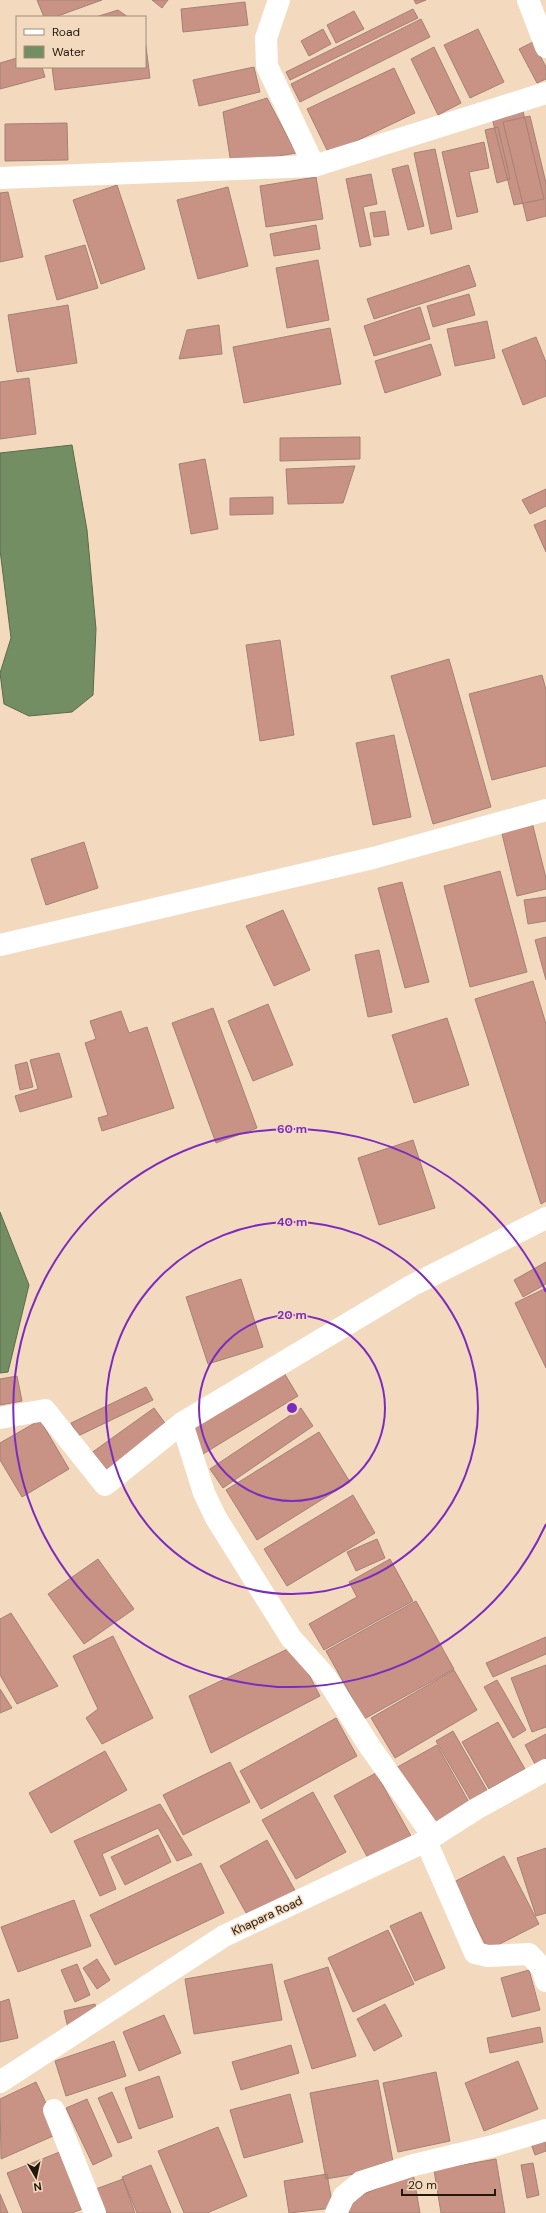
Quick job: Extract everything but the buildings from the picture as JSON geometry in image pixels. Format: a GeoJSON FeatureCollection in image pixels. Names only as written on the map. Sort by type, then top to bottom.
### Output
{"type":"FeatureCollection","features":[{"type":"Feature","properties":{"kind":"street"},"geometry":{"type":"LineString","coordinates":[[279,0],[266,38],[267,66],[314,166]]}},
{"type":"Feature","properties":{"kind":"street"},"geometry":{"type":"LineString","coordinates":[[528,0],[546,47]]}},
{"type":"Feature","properties":{"kind":"street"},"geometry":{"type":"LineString","coordinates":[[0,177],[314,166],[546,93]]}},
{"type":"Feature","properties":{"kind":"street"},"geometry":{"type":"LineString","coordinates":[[0,945],[373,858],[546,810]]}},
{"type":"Feature","properties":{"kind":"street"},"geometry":{"type":"LineString","coordinates":[[0,1418],[44,1410],[105,1485],[182,1423],[411,1286],[546,1218]]}},
{"type":"Feature","properties":{"kind":"street"},"geometry":{"type":"LineString","coordinates":[[182,1423],[204,1493],[216,1518],[291,1638],[326,1676],[370,1747],[430,1838],[475,1953],[488,1956],[529,1954],[542,1968],[546,1981]]}},
{"type":"Feature","properties":{"kind":"street","name":"Khapara Road"},"geometry":{"type":"LineString","coordinates":[[0,2082],[224,1936],[430,1838],[476,1809],[546,1770]]}},
{"type":"Feature","properties":{"kind":"street"},"geometry":{"type":"LineString","coordinates":[[54,2110],[96,2213]]}},
{"type":"Feature","properties":{"kind":"street"},"geometry":{"type":"LineString","coordinates":[[336,2213],[344,2196],[362,2182],[414,2165],[493,2146],[546,2130]]}},
{"type":"Feature","properties":{"kind":"water"},"geometry":{"type":"Polygon","coordinates":[[[72,445],[87,530],[96,629],[93,695],[72,712],[29,716],[4,704],[0,673],[11,638],[0,550],[0,453],[72,445]]]}},
{"type":"Feature","properties":{"kind":"water"},"geometry":{"type":"Polygon","coordinates":[[[0,1212],[29,1285],[8,1372],[0,1373],[0,1212]]]}}]}
